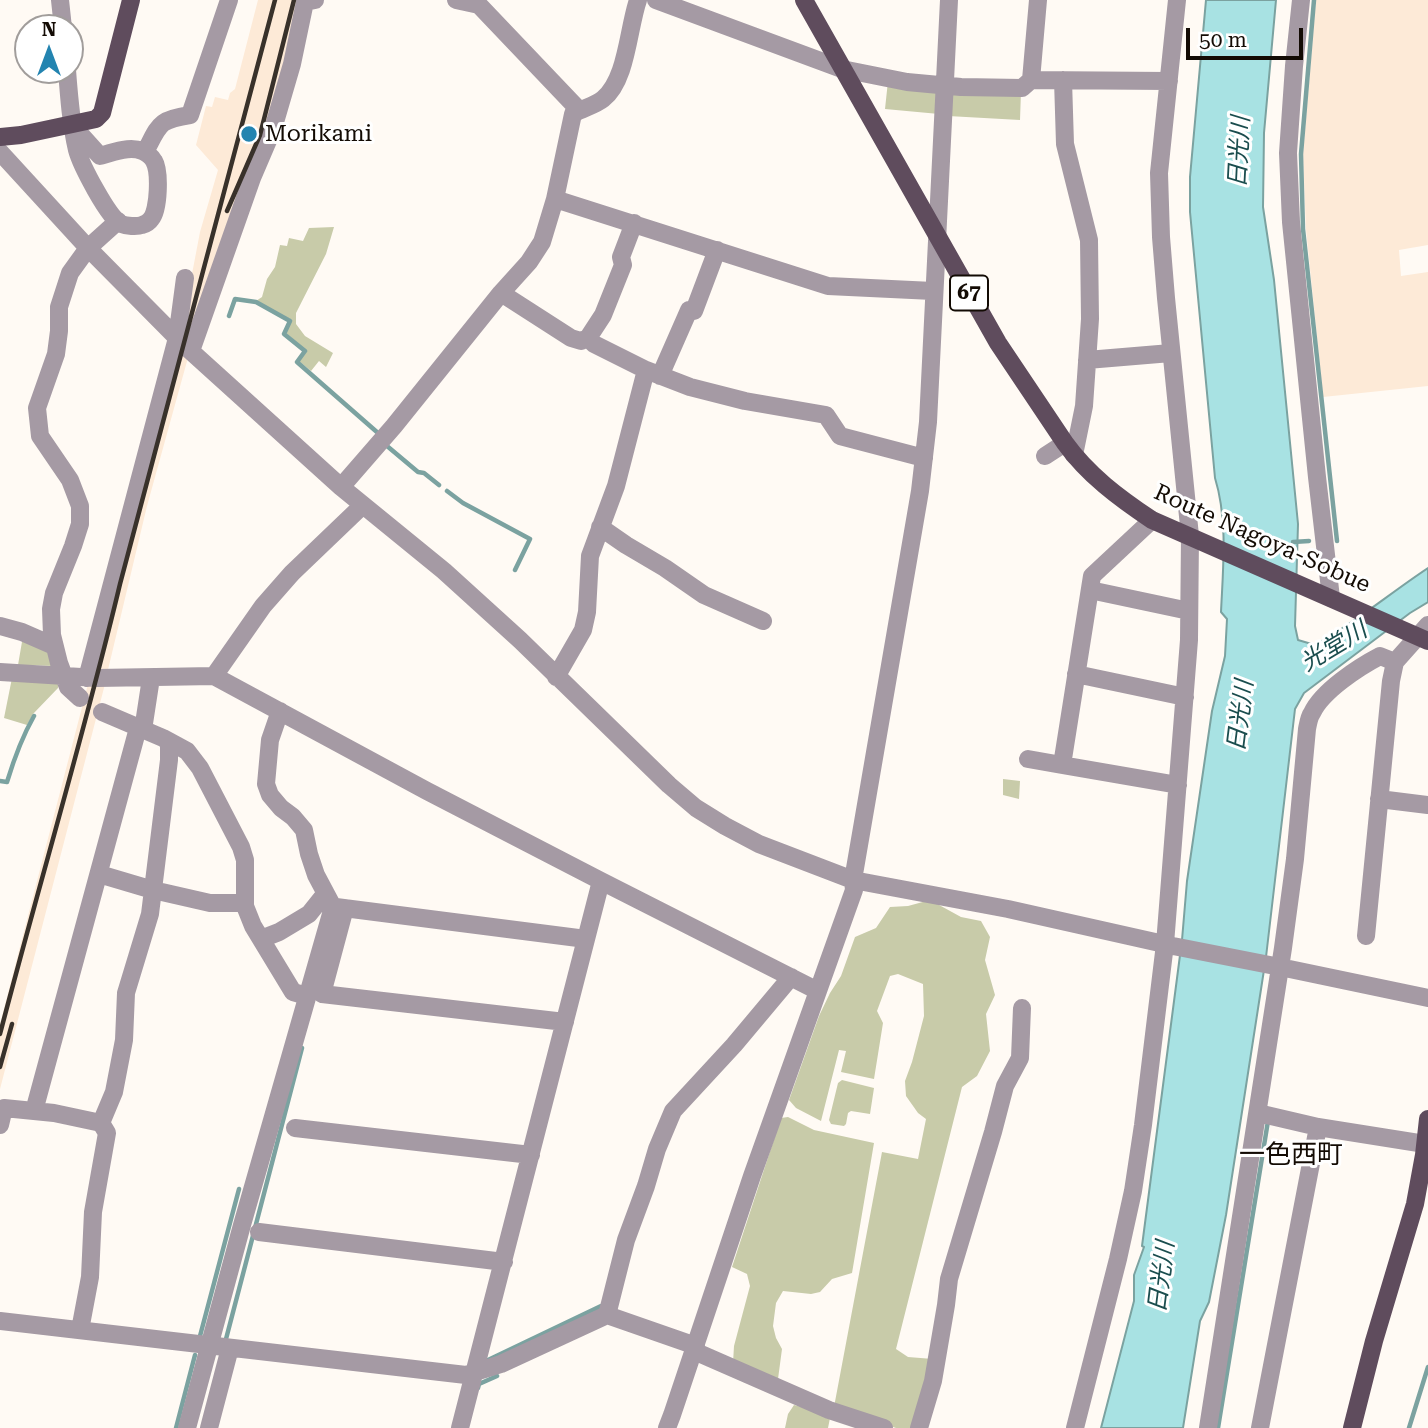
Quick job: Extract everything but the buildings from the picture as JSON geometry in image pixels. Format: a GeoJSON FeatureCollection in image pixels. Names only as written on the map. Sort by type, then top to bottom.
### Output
{"type":"FeatureCollection","features":[{"type":"Feature","properties":{"kind":"main road"},"geometry":{"type":"LineString","coordinates":[[0,137],[72,125],[96,119],[102,113],[131,0]]}},
{"type":"Feature","properties":{"kind":"main road","name":"Route Nagoya-Sobue"},"geometry":{"type":"LineString","coordinates":[[804,0],[998,343],[1069,449],[1096,478],[1124,502],[1152,520],[1420,634]]}},
{"type":"Feature","properties":{"kind":"main road"},"geometry":{"type":"LineString","coordinates":[[1352,1428],[1374,1341],[1415,1204],[1426,1152],[1428,1119]]}},
{"type":"Feature","properties":{"kind":"street"},"geometry":{"type":"LineString","coordinates":[[145,152],[158,128],[169,119],[190,115],[229,0]]}},
{"type":"Feature","properties":{"kind":"street"},"geometry":{"type":"LineString","coordinates":[[191,351],[273,129],[292,64],[305,2],[315,0]]}},
{"type":"Feature","properties":{"kind":"street"},"geometry":{"type":"LineString","coordinates":[[456,0],[488,7],[579,110]]}},
{"type":"Feature","properties":{"kind":"street"},"geometry":{"type":"LineString","coordinates":[[341,487],[529,262],[542,242],[555,199],[573,114],[603,99],[620,78],[638,0]]}},
{"type":"Feature","properties":{"kind":"street"},"geometry":{"type":"LineString","coordinates":[[656,0],[842,69],[907,82],[1022,88],[1031,80],[1169,81]]}},
{"type":"Feature","properties":{"kind":"street"},"geometry":{"type":"LineString","coordinates":[[667,1428],[853,890],[920,491],[928,422],[949,0]]}},
{"type":"Feature","properties":{"kind":"street"},"geometry":{"type":"LineString","coordinates":[[1031,80],[1038,0]]}},
{"type":"Feature","properties":{"kind":"street"},"geometry":{"type":"LineString","coordinates":[[1075,1428],[1133,1191],[1169,945],[1189,640],[1190,537],[1161,237],[1159,173],[1177,0]]}},
{"type":"Feature","properties":{"kind":"street"},"geometry":{"type":"LineString","coordinates":[[1301,0],[1289,153],[1291,222],[1331,598]]}},
{"type":"Feature","properties":{"kind":"street"},"geometry":{"type":"LineString","coordinates":[[1045,456],[1069,449],[1084,406],[1090,319],[1089,240],[1065,144],[1063,80]]}},
{"type":"Feature","properties":{"kind":"street"},"geometry":{"type":"LineString","coordinates":[[68,84],[72,125],[78,154],[105,205],[121,224],[141,226],[151,219],[156,207],[158,176],[155,161],[140,149],[100,156],[72,125]]}},
{"type":"Feature","properties":{"kind":"street"},"geometry":{"type":"LineString","coordinates":[[0,152],[177,338],[341,487],[444,570],[669,785],[696,808],[724,826],[759,844],[853,880],[1008,909],[1428,998]]}},
{"type":"Feature","properties":{"kind":"street"},"geometry":{"type":"LineString","coordinates":[[555,199],[828,286],[933,291]]}},
{"type":"Feature","properties":{"kind":"street"},"geometry":{"type":"LineString","coordinates":[[80,698],[68,687],[54,646],[51,608],[54,593],[74,546],[80,524],[80,506],[70,480],[40,436],[37,408],[56,354],[59,307],[70,273],[89,248],[118,221]]}},
{"type":"Feature","properties":{"kind":"street"},"geometry":{"type":"LineString","coordinates":[[501,293],[571,338],[581,341],[588,338],[603,315],[623,265],[621,257],[634,223]]}},
{"type":"Feature","properties":{"kind":"street"},"geometry":{"type":"LineString","coordinates":[[556,677],[583,630],[587,612],[590,556],[653,373],[689,310],[694,312],[717,250]]}},
{"type":"Feature","properties":{"kind":"street"},"geometry":{"type":"LineString","coordinates":[[87,678],[177,338],[185,278]]}},
{"type":"Feature","properties":{"kind":"street"},"geometry":{"type":"LineString","coordinates":[[588,338],[594,344],[653,373],[690,387],[746,401],[826,415],[840,436],[924,458]]}},
{"type":"Feature","properties":{"kind":"street"},"geometry":{"type":"LineString","coordinates":[[1087,360],[1171,353]]}},
{"type":"Feature","properties":{"kind":"street"},"geometry":{"type":"LineString","coordinates":[[214,676],[262,606],[292,573],[363,505]]}},
{"type":"Feature","properties":{"kind":"street"},"geometry":{"type":"LineString","coordinates":[[1062,765],[1092,576],[1152,520]]}},
{"type":"Feature","properties":{"kind":"street"},"geometry":{"type":"LineString","coordinates":[[600,527],[704,595],[763,621]]}},
{"type":"Feature","properties":{"kind":"street"},"geometry":{"type":"LineString","coordinates":[[1090,590],[1189,611]]}},
{"type":"Feature","properties":{"kind":"street"},"geometry":{"type":"LineString","coordinates":[[0,626],[54,646]]}},
{"type":"Feature","properties":{"kind":"street"},"geometry":{"type":"LineString","coordinates":[[1366,936],[1391,681],[1395,662],[1420,634]]}},
{"type":"Feature","properties":{"kind":"street"},"geometry":{"type":"LineString","coordinates":[[1208,1428],[1295,859],[1307,729],[1312,711],[1328,693],[1360,666],[1380,656],[1395,662]]}},
{"type":"Feature","properties":{"kind":"street"},"geometry":{"type":"LineString","coordinates":[[0,672],[87,678],[214,676],[426,791],[818,991]]}},
{"type":"Feature","properties":{"kind":"street"},"geometry":{"type":"LineString","coordinates":[[1076,674],[1185,697]]}},
{"type":"Feature","properties":{"kind":"street"},"geometry":{"type":"LineString","coordinates":[[34,1111],[141,729],[151,678]]}},
{"type":"Feature","properties":{"kind":"street"},"geometry":{"type":"LineString","coordinates":[[280,711],[270,740],[266,784],[275,801],[304,830],[316,876],[334,903],[322,994],[565,1022]]}},
{"type":"Feature","properties":{"kind":"street"},"geometry":{"type":"LineString","coordinates":[[102,712],[187,751],[200,768],[241,847],[245,860],[245,903],[253,926],[293,992],[307,996]]}},
{"type":"Feature","properties":{"kind":"street"},"geometry":{"type":"LineString","coordinates":[[101,1123],[114,1092],[124,1040],[126,993],[150,915],[170,742]]}},
{"type":"Feature","properties":{"kind":"street"},"geometry":{"type":"LineString","coordinates":[[1028,759],[1178,785]]}},
{"type":"Feature","properties":{"kind":"street"},"geometry":{"type":"LineString","coordinates":[[1379,799],[1428,805]]}},
{"type":"Feature","properties":{"kind":"street"},"geometry":{"type":"LineString","coordinates":[[99,874],[210,903],[245,903]]}},
{"type":"Feature","properties":{"kind":"street"},"geometry":{"type":"LineString","coordinates":[[460,1428],[601,881]]}},
{"type":"Feature","properties":{"kind":"street"},"geometry":{"type":"LineString","coordinates":[[187,1428],[334,903]]}},
{"type":"Feature","properties":{"kind":"street"},"geometry":{"type":"LineString","coordinates":[[261,939],[334,903],[586,939]]}},
{"type":"Feature","properties":{"kind":"street"},"geometry":{"type":"LineString","coordinates":[[607,1315],[626,1240],[673,1111],[734,1045],[790,977]]}},
{"type":"Feature","properties":{"kind":"street"},"geometry":{"type":"LineString","coordinates":[[919,1428],[933,1381],[949,1279],[1005,1086],[1020,1058],[1022,1008]]}},
{"type":"Feature","properties":{"kind":"street"},"geometry":{"type":"LineString","coordinates":[[0,1125],[4,1108],[54,1113],[101,1123],[107,1133],[93,1212],[90,1277],[80,1330]]}},
{"type":"Feature","properties":{"kind":"street"},"geometry":{"type":"LineString","coordinates":[[1258,1113],[1426,1152]]}},
{"type":"Feature","properties":{"kind":"street"},"geometry":{"type":"LineString","coordinates":[[1260,1428],[1318,1127]]}},
{"type":"Feature","properties":{"kind":"street"},"geometry":{"type":"LineString","coordinates":[[295,1128],[531,1155]]}},
{"type":"Feature","properties":{"kind":"street"},"geometry":{"type":"LineString","coordinates":[[259,1232],[504,1262]]}},
{"type":"Feature","properties":{"kind":"street"},"geometry":{"type":"LineString","coordinates":[[0,1321],[466,1375],[501,1364],[607,1315],[695,1348],[829,1410],[884,1428]]}},
{"type":"Feature","properties":{"kind":"street"},"geometry":{"type":"LineString","coordinates":[[209,1428],[230,1348]]}},
{"type":"Feature","properties":{"kind":"shaded area"},"geometry":{"type":"Polygon","coordinates":[[[258,0],[302,0],[273,122],[190,347],[180,337],[200,232],[218,170],[196,145],[206,106],[212,107],[215,97],[228,100],[235,89],[258,0]]]}},
{"type":"Feature","properties":{"kind":"shaded area"},"geometry":{"type":"Polygon","coordinates":[[[1316,0],[1428,0],[1428,245],[1399,250],[1401,276],[1428,272],[1428,386],[1323,397],[1306,229],[1303,154],[1316,0]]]}},
{"type":"Feature","properties":{"kind":"shaded area"},"geometry":{"type":"Polygon","coordinates":[[[178,344],[189,354],[147,506],[107,674],[92,673],[178,344]]]}},
{"type":"Feature","properties":{"kind":"shaded area"},"geometry":{"type":"Polygon","coordinates":[[[88,684],[105,684],[0,1089],[0,1024],[88,684]]]}},
{"type":"Feature","properties":{"kind":"green space"},"geometry":{"type":"Polygon","coordinates":[[[888,81],[941,88],[939,114],[885,109],[888,81]]]}},
{"type":"Feature","properties":{"kind":"green space"},"geometry":{"type":"Polygon","coordinates":[[[950,89],[1021,91],[1020,120],[948,116],[950,89]]]}},
{"type":"Feature","properties":{"kind":"green space"},"geometry":{"type":"Polygon","coordinates":[[[334,227],[326,254],[296,313],[296,324],[305,336],[333,353],[326,367],[319,361],[311,371],[299,361],[307,351],[286,333],[292,320],[256,301],[262,297],[267,279],[275,267],[280,245],[287,246],[289,238],[303,241],[309,228],[334,227]]]}},
{"type":"Feature","properties":{"kind":"green space"},"geometry":{"type":"Polygon","coordinates":[[[23,636],[50,649],[54,666],[18,665],[23,636]]]}},
{"type":"Feature","properties":{"kind":"green space"},"geometry":{"type":"Polygon","coordinates":[[[12,678],[58,680],[58,688],[33,714],[27,725],[4,718],[12,678]]]}},
{"type":"Feature","properties":{"kind":"green space"},"geometry":{"type":"Polygon","coordinates":[[[1003,779],[1020,781],[1019,799],[1003,795],[1003,779]]]}},
{"type":"Feature","properties":{"kind":"green space"},"geometry":{"type":"Polygon","coordinates":[[[930,900],[961,917],[981,921],[990,937],[985,960],[995,995],[986,1014],[990,1051],[977,1076],[962,1087],[896,1349],[908,1357],[933,1359],[915,1428],[896,1428],[834,1407],[882,1152],[918,1159],[926,1119],[906,1096],[905,1081],[924,1016],[923,984],[898,974],[890,976],[877,1011],[883,1023],[874,1079],[841,1072],[846,1051],[839,1050],[821,1121],[796,1108],[789,1100],[819,1016],[841,976],[855,937],[876,928],[890,907],[908,906],[930,900]]]}},
{"type":"Feature","properties":{"kind":"green space"},"geometry":{"type":"Polygon","coordinates":[[[842,1080],[874,1088],[870,1114],[851,1111],[844,1126],[831,1124],[829,1120],[838,1083],[842,1080]]]}},
{"type":"Feature","properties":{"kind":"green space"},"geometry":{"type":"Polygon","coordinates":[[[788,1117],[814,1130],[874,1143],[852,1273],[832,1279],[820,1292],[811,1294],[783,1291],[776,1303],[773,1326],[782,1349],[778,1379],[733,1363],[734,1346],[750,1286],[747,1274],[732,1267],[781,1118],[788,1117]]]}},
{"type":"Feature","properties":{"kind":"green space"},"geometry":{"type":"Polygon","coordinates":[[[794,1405],[830,1418],[828,1428],[785,1428],[788,1414],[794,1405]]]}},
{"type":"Feature","properties":{"kind":"water"},"geometry":{"type":"Polygon","coordinates":[[[1206,0],[1276,0],[1264,133],[1263,207],[1274,280],[1298,524],[1295,626],[1298,640],[1315,645],[1428,568],[1428,602],[1304,693],[1295,709],[1266,957],[1226,1215],[1209,1302],[1200,1321],[1183,1428],[1101,1428],[1134,1301],[1134,1275],[1144,1247],[1142,1246],[1182,940],[1187,881],[1212,711],[1225,656],[1227,619],[1221,612],[1222,510],[1215,478],[1190,212],[1190,177],[1206,0]]]}},
{"type":"Feature","properties":{"kind":"waterway"},"geometry":{"type":"LineString","coordinates":[[1314,0],[1301,154],[1303,229],[1337,541]]}},
{"type":"Feature","properties":{"kind":"waterway"},"geometry":{"type":"LineString","coordinates":[[229,316],[235,299],[256,302],[290,321],[284,334],[305,351],[297,362],[378,433]]}},
{"type":"Feature","properties":{"kind":"waterway"},"geometry":{"type":"LineString","coordinates":[[387,446],[418,472],[424,473],[439,485]]}},
{"type":"Feature","properties":{"kind":"waterway"},"geometry":{"type":"LineString","coordinates":[[447,491],[463,503],[530,539],[515,570]]}},
{"type":"Feature","properties":{"kind":"waterway"},"geometry":{"type":"LineString","coordinates":[[1293,542],[1309,541]]}},
{"type":"Feature","properties":{"kind":"waterway"},"geometry":{"type":"LineString","coordinates":[[0,781],[7,782],[34,716]]}},
{"type":"Feature","properties":{"kind":"waterway"},"geometry":{"type":"LineString","coordinates":[[226,1339],[302,1048]]}},
{"type":"Feature","properties":{"kind":"waterway"},"geometry":{"type":"LineString","coordinates":[[1218,1428],[1268,1121]]}},
{"type":"Feature","properties":{"kind":"waterway"},"geometry":{"type":"LineString","coordinates":[[200,1336],[239,1189]]}},
{"type":"Feature","properties":{"kind":"waterway"},"geometry":{"type":"LineString","coordinates":[[488,1360],[601,1306]]}},
{"type":"Feature","properties":{"kind":"waterway"},"geometry":{"type":"LineString","coordinates":[[176,1428],[195,1355]]}},
{"type":"Feature","properties":{"kind":"waterway"},"geometry":{"type":"LineString","coordinates":[[1409,1428],[1428,1367]]}},
{"type":"Feature","properties":{"kind":"waterway"},"geometry":{"type":"LineString","coordinates":[[478,1388],[479,1384],[497,1376]]}},
{"type":"Feature","properties":{"kind":"railway"},"geometry":{"type":"LineString","coordinates":[[0,1034],[92,697],[275,0]]}},
{"type":"Feature","properties":{"kind":"railway"},"geometry":{"type":"LineString","coordinates":[[227,211],[260,135],[294,0]]}},
{"type":"Feature","properties":{"kind":"railway"},"geometry":{"type":"LineString","coordinates":[[0,1067],[12,1024]]}},
{"type":"Feature","properties":{"kind":"place","name":"Morikami"},"geometry":{"type":"Point","coordinates":[249,134]}},
{"type":"Feature","properties":{"kind":"district","name":"一色西町"},"geometry":{"type":"Point","coordinates":[1291,1155]}},
{"type":"Feature","properties":{"kind":"water label","name":"日光川"},"geometry":{"type":"Point","coordinates":[1240,152]}},
{"type":"Feature","properties":{"kind":"water label","name":"光堂川"},"geometry":{"type":"Point","coordinates":[1334,647]}},
{"type":"Feature","properties":{"kind":"water label","name":"日光川"},"geometry":{"type":"Point","coordinates":[1241,716]}},
{"type":"Feature","properties":{"kind":"water label","name":"日光川"},"geometry":{"type":"Point","coordinates":[1162,1277]}}]}
